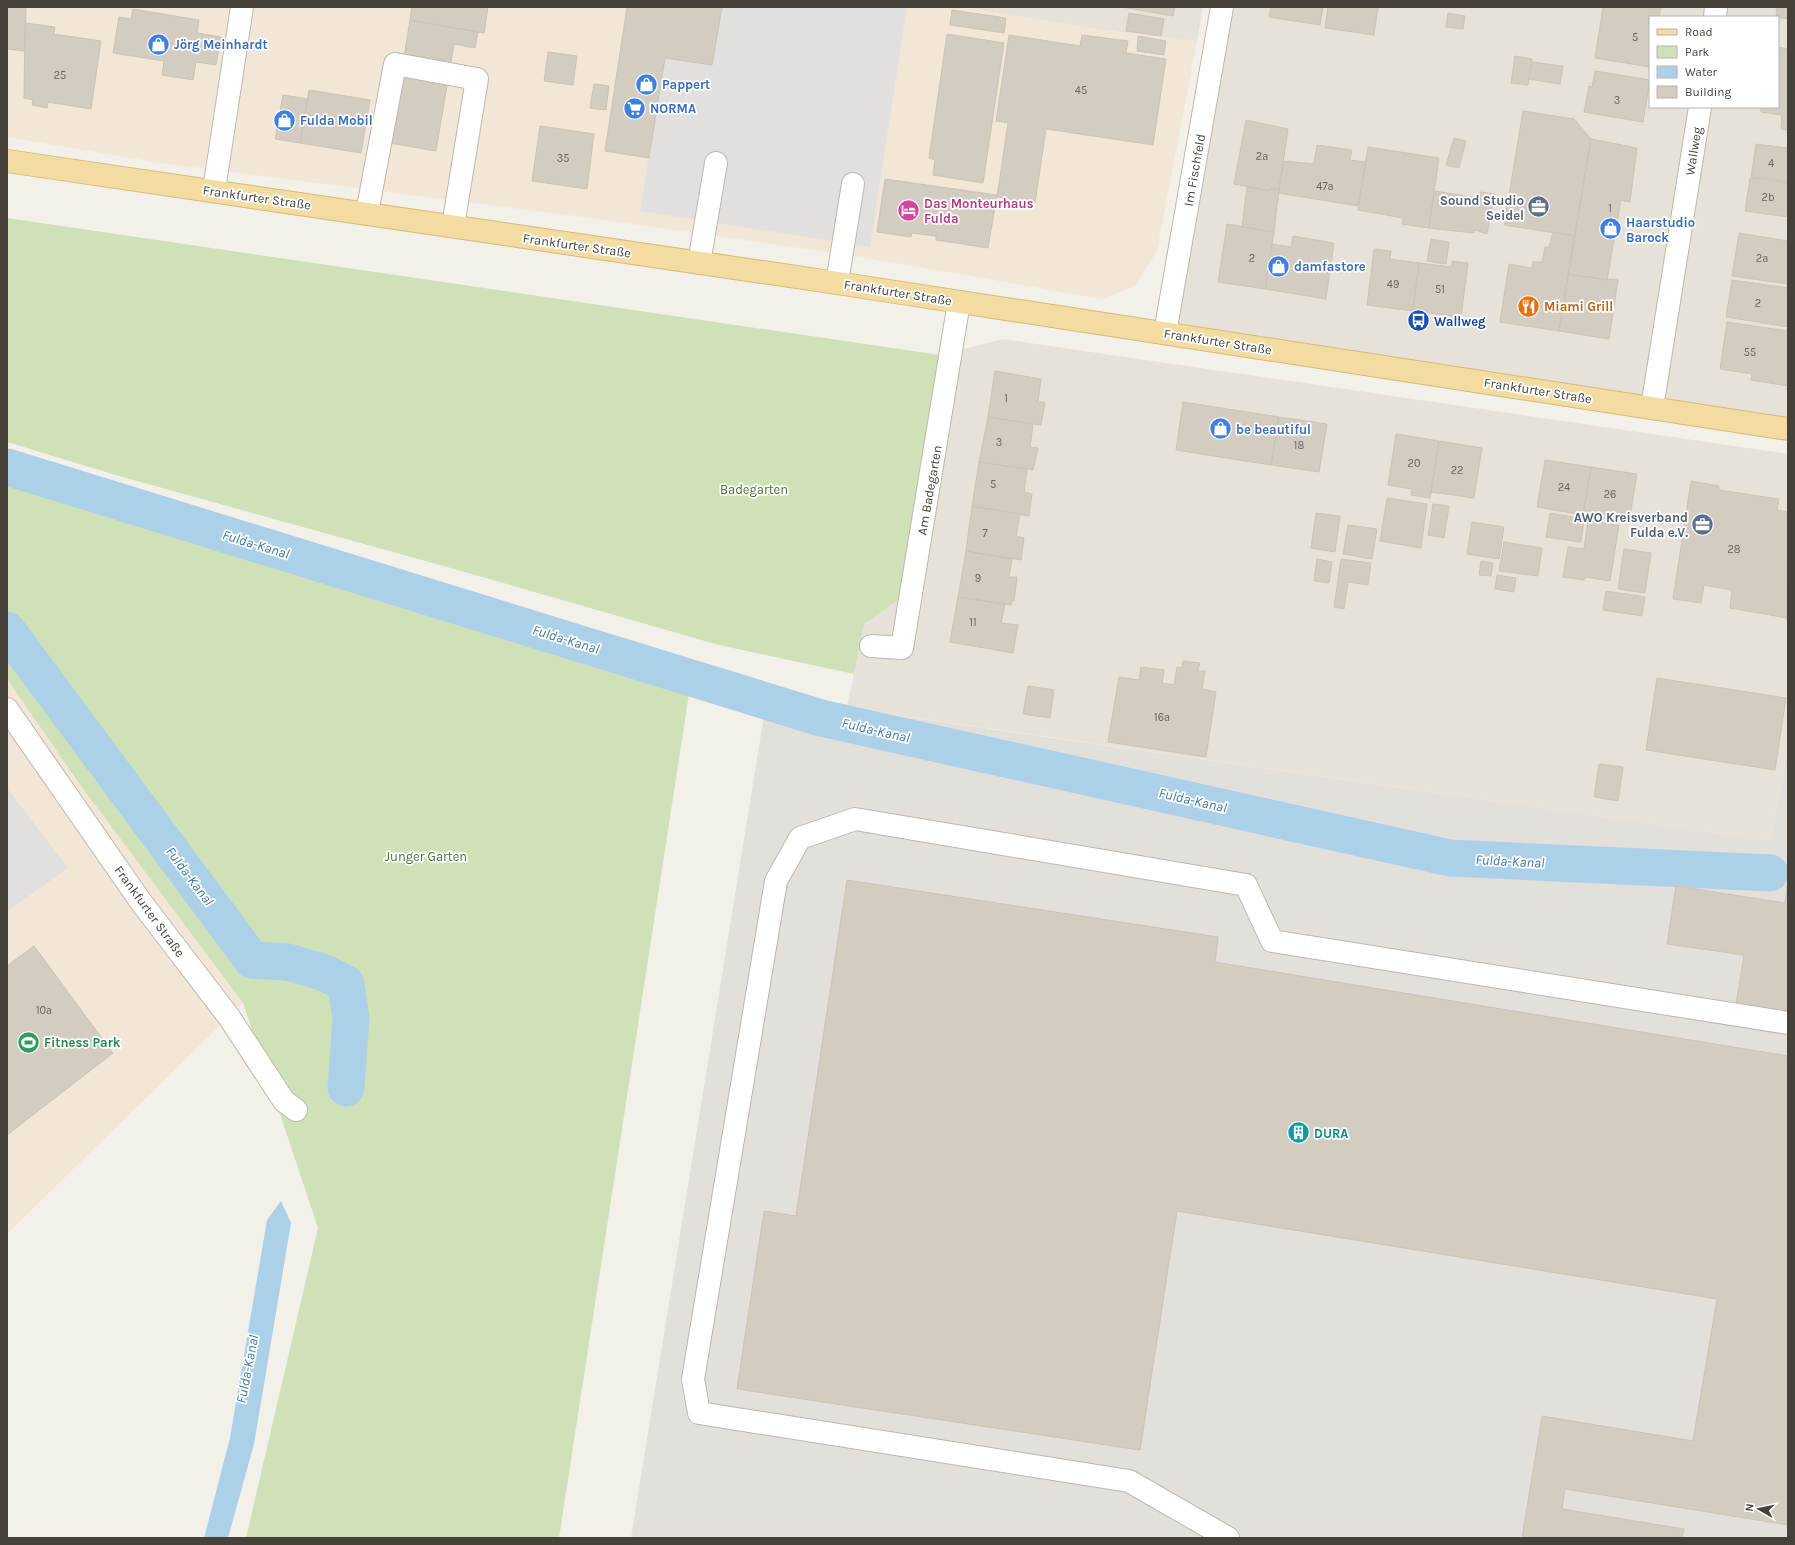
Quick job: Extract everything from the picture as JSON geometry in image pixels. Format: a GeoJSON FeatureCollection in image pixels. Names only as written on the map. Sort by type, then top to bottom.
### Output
{"type":"FeatureCollection","features":[{"type":"Feature","properties":{"kind":"main road","name":"Frankfurter Straße"},"geometry":{"type":"LineString","coordinates":[[7,161],[214,190],[836,283],[1788,429]]}},
{"type":"Feature","properties":{"kind":"street"},"geometry":{"type":"LineString","coordinates":[[214,190],[242,7]]}},
{"type":"Feature","properties":{"kind":"street","name":"Im Fischfeld"},"geometry":{"type":"LineString","coordinates":[[1165,333],[1222,7]]}},
{"type":"Feature","properties":{"kind":"street"},"geometry":{"type":"LineString","coordinates":[[367,213],[395,64],[477,79],[453,226]]}},
{"type":"Feature","properties":{"kind":"street","name":"Wallweg"},"geometry":{"type":"LineString","coordinates":[[1652,408],[1700,108]]}},
{"type":"Feature","properties":{"kind":"street"},"geometry":{"type":"LineString","coordinates":[[699,263],[716,163]]}},
{"type":"Feature","properties":{"kind":"street"},"geometry":{"type":"LineString","coordinates":[[836,283],[853,184]]}},
{"type":"Feature","properties":{"kind":"street","name":"Am Badegarten"},"geometry":{"type":"LineString","coordinates":[[871,646],[902,648],[959,302]]}},
{"type":"Feature","properties":{"kind":"street","name":"Frankfurter Straße"},"geometry":{"type":"LineString","coordinates":[[7,709],[141,902],[229,1017],[284,1101],[296,1110]]}},
{"type":"Feature","properties":{"kind":"street"},"geometry":{"type":"LineString","coordinates":[[1228,1538],[1129,1481],[699,1413],[693,1379],[776,881],[800,838],[854,819],[1246,885],[1272,941],[1788,1023]]}},
{"type":"Feature","properties":{"kind":"shaded area"},"geometry":{"type":"Polygon","coordinates":[[[7,7],[961,7],[1110,31],[1197,41],[1157,251],[1135,286],[1102,299],[861,257],[590,218],[160,163],[7,137],[7,7]]]}},
{"type":"Feature","properties":{"kind":"shaded area"},"geometry":{"type":"Polygon","coordinates":[[[722,7],[907,7],[870,247],[640,211],[665,58],[712,65],[722,7]]]}},
{"type":"Feature","properties":{"kind":"shaded area"},"geometry":{"type":"Polygon","coordinates":[[[961,7],[1203,7],[1197,41],[1110,31],[961,7]]]}},
{"type":"Feature","properties":{"kind":"shaded area"},"geometry":{"type":"Polygon","coordinates":[[[1222,7],[1788,7],[1788,429],[1165,333],[1222,7]]]}},
{"type":"Feature","properties":{"kind":"shaded area"},"geometry":{"type":"Polygon","coordinates":[[[1003,339],[1788,454],[1788,746],[1771,841],[847,708],[864,624],[901,597],[940,355],[1003,339]]]}},
{"type":"Feature","properties":{"kind":"shaded area"},"geometry":{"type":"Polygon","coordinates":[[[7,679],[78,782],[243,1003],[7,1234],[7,679]]]}},
{"type":"Feature","properties":{"kind":"shaded area"},"geometry":{"type":"Polygon","coordinates":[[[767,697],[1771,841],[1788,746],[1788,1538],[631,1538],[767,697]]]}},
{"type":"Feature","properties":{"kind":"shaded area"},"geometry":{"type":"Polygon","coordinates":[[[7,788],[68,868],[8,911],[7,910],[7,788]]]}},
{"type":"Feature","properties":{"kind":"green space","name":"Badegarten"},"geometry":{"type":"Polygon","coordinates":[[[7,218],[940,355],[901,598],[864,624],[854,674],[719,645],[440,565],[119,476],[7,442],[7,218]]]}},
{"type":"Feature","properties":{"kind":"green space","name":"Junger Garten"},"geometry":{"type":"Polygon","coordinates":[[[7,480],[689,694],[559,1538],[246,1538],[318,1228],[243,1003],[78,782],[7,679],[7,480]]]}},
{"type":"Feature","properties":{"kind":"water"},"geometry":{"type":"Polygon","coordinates":[[[281,1201],[291,1223],[254,1444],[228,1538],[204,1538],[230,1438],[267,1220],[281,1201]]]}},
{"type":"Feature","properties":{"kind":"building"},"geometry":{"type":"Polygon","coordinates":[[[7,7],[26,7],[25,51],[7,49],[7,7]]]}},
{"type":"Feature","properties":{"kind":"building"},"geometry":{"type":"Polygon","coordinates":[[[412,7],[488,7],[484,33],[410,20],[412,7]]]}},
{"type":"Feature","properties":{"kind":"building","name":"NORMA"},"geometry":{"type":"Polygon","coordinates":[[[627,7],[722,7],[712,65],[665,58],[649,158],[605,151],[627,7]]]}},
{"type":"Feature","properties":{"kind":"building"},"geometry":{"type":"Polygon","coordinates":[[[1122,7],[1175,7],[1173,16],[1122,7]]]}},
{"type":"Feature","properties":{"kind":"building"},"geometry":{"type":"Polygon","coordinates":[[[1271,7],[1323,7],[1320,25],[1269,17],[1271,7]]]}},
{"type":"Feature","properties":{"kind":"building"},"geometry":{"type":"Polygon","coordinates":[[[1328,7],[1378,7],[1374,35],[1325,28],[1328,7]]]}},
{"type":"Feature","properties":{"kind":"building"},"geometry":{"type":"Polygon","coordinates":[[[1603,7],[1661,7],[1659,16],[1649,16],[1649,67],[1595,58],[1603,7]]]}},
{"type":"Feature","properties":{"kind":"building"},"geometry":{"type":"Polygon","coordinates":[[[1777,7],[1788,7],[1788,19],[1776,16],[1777,7]]]}},
{"type":"Feature","properties":{"kind":"building"},"geometry":{"type":"Polygon","coordinates":[[[133,9],[199,20],[197,33],[221,37],[216,65],[196,62],[193,80],[162,75],[164,61],[113,53],[119,17],[131,19],[133,9]]]}},
{"type":"Feature","properties":{"kind":"building"},"geometry":{"type":"Polygon","coordinates":[[[952,10],[1006,18],[1004,33],[950,25],[952,10]]]}},
{"type":"Feature","properties":{"kind":"building"},"geometry":{"type":"Polygon","coordinates":[[[1129,13],[1164,19],[1161,36],[1126,31],[1129,13]]]}},
{"type":"Feature","properties":{"kind":"building"},"geometry":{"type":"Polygon","coordinates":[[[1448,13],[1465,16],[1463,29],[1446,27],[1448,13]]]}},
{"type":"Feature","properties":{"kind":"building"},"geometry":{"type":"Polygon","coordinates":[[[410,20],[478,32],[475,48],[454,44],[436,151],[390,143],[410,20]]]}},
{"type":"Feature","properties":{"kind":"building"},"geometry":{"type":"Polygon","coordinates":[[[25,23],[55,27],[54,34],[101,41],[91,109],[48,102],[47,108],[32,105],[33,100],[24,98],[25,23]]]}},
{"type":"Feature","properties":{"kind":"building"},"geometry":{"type":"Polygon","coordinates":[[[947,34],[1004,43],[983,183],[933,175],[935,160],[929,158],[947,34]]]}},
{"type":"Feature","properties":{"kind":"building"},"geometry":{"type":"Polygon","coordinates":[[[1009,35],[1080,46],[1082,35],[1128,41],[1126,53],[1166,59],[1153,145],[1046,129],[1035,203],[997,197],[1008,123],[996,121],[1009,35]]]}},
{"type":"Feature","properties":{"kind":"building"},"geometry":{"type":"Polygon","coordinates":[[[1138,36],[1166,41],[1164,55],[1137,51],[1138,36]]]}},
{"type":"Feature","properties":{"kind":"building"},"geometry":{"type":"Polygon","coordinates":[[[1779,47],[1788,49],[1788,130],[1781,129],[1782,115],[1761,112],[1761,108],[1779,108],[1779,47]]]}},
{"type":"Feature","properties":{"kind":"building"},"geometry":{"type":"Polygon","coordinates":[[[548,52],[577,56],[573,85],[544,81],[548,52]]]}},
{"type":"Feature","properties":{"kind":"building"},"geometry":{"type":"Polygon","coordinates":[[[1515,56],[1532,59],[1528,85],[1511,83],[1515,56]]]}},
{"type":"Feature","properties":{"kind":"building"},"geometry":{"type":"Polygon","coordinates":[[[1532,62],[1563,66],[1560,84],[1529,79],[1532,62]]]}},
{"type":"Feature","properties":{"kind":"building"},"geometry":{"type":"Polygon","coordinates":[[[1595,71],[1649,80],[1643,122],[1584,112],[1589,86],[1592,87],[1595,71]]]}},
{"type":"Feature","properties":{"kind":"building"},"geometry":{"type":"Polygon","coordinates":[[[594,84],[609,86],[606,110],[590,108],[594,84]]]}},
{"type":"Feature","properties":{"kind":"building"},"geometry":{"type":"Polygon","coordinates":[[[309,90],[370,100],[361,153],[300,143],[309,90]]]}},
{"type":"Feature","properties":{"kind":"building"},"geometry":{"type":"Polygon","coordinates":[[[283,95],[308,99],[300,143],[275,139],[283,95]]]}},
{"type":"Feature","properties":{"kind":"building"},"geometry":{"type":"Polygon","coordinates":[[[1523,111],[1574,119],[1591,139],[1575,236],[1504,225],[1523,111]]]}},
{"type":"Feature","properties":{"kind":"building"},"geometry":{"type":"Polygon","coordinates":[[[1246,120],[1288,129],[1279,190],[1271,188],[1270,191],[1234,184],[1246,120]]]}},
{"type":"Feature","properties":{"kind":"building"},"geometry":{"type":"Polygon","coordinates":[[[540,126],[594,134],[587,189],[532,181],[540,126]]]}},
{"type":"Feature","properties":{"kind":"building"},"geometry":{"type":"Polygon","coordinates":[[[1454,138],[1466,141],[1459,168],[1446,165],[1454,138]]]}},
{"type":"Feature","properties":{"kind":"building"},"geometry":{"type":"Polygon","coordinates":[[[1591,139],[1637,148],[1630,202],[1621,200],[1607,280],[1568,274],[1591,139]]]}},
{"type":"Feature","properties":{"kind":"building"},"geometry":{"type":"Polygon","coordinates":[[[1756,144],[1788,148],[1788,182],[1751,177],[1756,144]]]}},
{"type":"Feature","properties":{"kind":"building"},"geometry":{"type":"Polygon","coordinates":[[[1317,145],[1352,150],[1350,160],[1366,162],[1358,206],[1278,193],[1284,161],[1314,164],[1317,145]]]}},
{"type":"Feature","properties":{"kind":"building"},"geometry":{"type":"Polygon","coordinates":[[[1368,147],[1439,158],[1429,228],[1402,224],[1403,218],[1358,210],[1368,147]]]}},
{"type":"Feature","properties":{"kind":"building"},"geometry":{"type":"Polygon","coordinates":[[[1750,178],[1788,183],[1788,217],[1745,211],[1750,178]]]}},
{"type":"Feature","properties":{"kind":"building"},"geometry":{"type":"Polygon","coordinates":[[[885,179],[997,195],[988,248],[936,240],[936,236],[912,233],[911,237],[877,232],[885,179]]]}},
{"type":"Feature","properties":{"kind":"building"},"geometry":{"type":"Polygon","coordinates":[[[1247,187],[1270,191],[1271,188],[1279,190],[1274,232],[1242,227],[1247,187]]]}},
{"type":"Feature","properties":{"kind":"building"},"geometry":{"type":"Polygon","coordinates":[[[1434,191],[1479,198],[1480,192],[1495,194],[1487,234],[1475,230],[1474,233],[1429,228],[1434,191]]]}},
{"type":"Feature","properties":{"kind":"building"},"geometry":{"type":"Polygon","coordinates":[[[1227,224],[1274,232],[1265,289],[1218,282],[1227,224]]]}},
{"type":"Feature","properties":{"kind":"building"},"geometry":{"type":"Polygon","coordinates":[[[1553,232],[1575,236],[1559,331],[1500,322],[1509,264],[1532,268],[1533,262],[1542,262],[1545,247],[1549,247],[1553,232]]]}},
{"type":"Feature","properties":{"kind":"building"},"geometry":{"type":"Polygon","coordinates":[[[1739,233],[1788,241],[1788,284],[1732,276],[1739,233]]]}},
{"type":"Feature","properties":{"kind":"building"},"geometry":{"type":"Polygon","coordinates":[[[1293,236],[1334,243],[1326,299],[1265,289],[1272,244],[1291,247],[1293,236]]]}},
{"type":"Feature","properties":{"kind":"building"},"geometry":{"type":"Polygon","coordinates":[[[1431,239],[1449,242],[1446,264],[1427,261],[1431,239]]]}},
{"type":"Feature","properties":{"kind":"building"},"geometry":{"type":"Polygon","coordinates":[[[1374,249],[1391,251],[1390,259],[1419,263],[1413,311],[1367,305],[1374,249]]]}},
{"type":"Feature","properties":{"kind":"building"},"geometry":{"type":"Polygon","coordinates":[[[1452,261],[1468,263],[1461,317],[1413,311],[1419,263],[1452,267],[1452,261]]]}},
{"type":"Feature","properties":{"kind":"building"},"geometry":{"type":"Polygon","coordinates":[[[1568,274],[1607,280],[1618,280],[1609,339],[1559,331],[1568,274]]]}},
{"type":"Feature","properties":{"kind":"building"},"geometry":{"type":"Polygon","coordinates":[[[1732,280],[1788,288],[1788,327],[1726,317],[1732,280]]]}},
{"type":"Feature","properties":{"kind":"building"},"geometry":{"type":"Polygon","coordinates":[[[1727,322],[1788,331],[1788,386],[1751,380],[1752,374],[1720,369],[1727,322]]]}},
{"type":"Feature","properties":{"kind":"building"},"geometry":{"type":"Polygon","coordinates":[[[995,371],[1041,379],[1038,402],[1045,402],[1041,425],[988,417],[995,371]]]}},
{"type":"Feature","properties":{"kind":"building"},"geometry":{"type":"Polygon","coordinates":[[[1183,402],[1279,417],[1271,465],[1176,450],[1183,402]]]}},
{"type":"Feature","properties":{"kind":"building"},"geometry":{"type":"Polygon","coordinates":[[[988,417],[1033,424],[1030,447],[1038,448],[1033,470],[979,462],[988,417]]]}},
{"type":"Feature","properties":{"kind":"building"},"geometry":{"type":"Polygon","coordinates":[[[1279,417],[1327,424],[1319,472],[1271,465],[1279,417]]]}},
{"type":"Feature","properties":{"kind":"building"},"geometry":{"type":"Polygon","coordinates":[[[1396,434],[1439,441],[1430,498],[1411,495],[1412,489],[1388,485],[1396,434]]]}},
{"type":"Feature","properties":{"kind":"building"},"geometry":{"type":"Polygon","coordinates":[[[1439,441],[1482,448],[1474,498],[1431,492],[1439,441]]]}},
{"type":"Feature","properties":{"kind":"building"},"geometry":{"type":"Polygon","coordinates":[[[1545,460],[1591,467],[1583,515],[1537,507],[1545,460]]]}},
{"type":"Feature","properties":{"kind":"building"},"geometry":{"type":"Polygon","coordinates":[[[979,462],[1027,469],[1024,492],[1032,494],[1029,516],[972,506],[979,462]]]}},
{"type":"Feature","properties":{"kind":"building"},"geometry":{"type":"Polygon","coordinates":[[[1591,467],[1637,474],[1629,522],[1583,515],[1591,467]]]}},
{"type":"Feature","properties":{"kind":"building"},"geometry":{"type":"Polygon","coordinates":[[[1691,481],[1719,486],[1719,490],[1779,499],[1777,510],[1788,512],[1787,618],[1730,608],[1732,590],[1704,585],[1701,603],[1673,599],[1691,481]]]}},
{"type":"Feature","properties":{"kind":"building"},"geometry":{"type":"Polygon","coordinates":[[[1387,498],[1427,504],[1421,548],[1380,541],[1387,498]]]}},
{"type":"Feature","properties":{"kind":"building"},"geometry":{"type":"Polygon","coordinates":[[[1433,504],[1449,506],[1444,538],[1428,535],[1433,504]]]}},
{"type":"Feature","properties":{"kind":"building"},"geometry":{"type":"Polygon","coordinates":[[[972,506],[1020,514],[1016,536],[1024,538],[1021,560],[966,551],[972,506]]]}},
{"type":"Feature","properties":{"kind":"building"},"geometry":{"type":"Polygon","coordinates":[[[1316,513],[1340,516],[1335,552],[1311,548],[1316,513]]]}},
{"type":"Feature","properties":{"kind":"building"},"geometry":{"type":"Polygon","coordinates":[[[1550,513],[1584,519],[1581,542],[1546,537],[1550,513]]]}},
{"type":"Feature","properties":{"kind":"building"},"geometry":{"type":"Polygon","coordinates":[[[1588,521],[1619,525],[1610,581],[1585,577],[1584,580],[1563,577],[1568,547],[1584,549],[1588,521]]]}},
{"type":"Feature","properties":{"kind":"building"},"geometry":{"type":"Polygon","coordinates":[[[1472,522],[1504,527],[1499,559],[1467,554],[1472,522]]]}},
{"type":"Feature","properties":{"kind":"building"},"geometry":{"type":"Polygon","coordinates":[[[1348,525],[1377,529],[1372,559],[1343,554],[1348,525]]]}},
{"type":"Feature","properties":{"kind":"building"},"geometry":{"type":"Polygon","coordinates":[[[1504,542],[1542,548],[1538,576],[1499,571],[1504,542]]]}},
{"type":"Feature","properties":{"kind":"building"},"geometry":{"type":"Polygon","coordinates":[[[1624,549],[1651,553],[1645,593],[1618,589],[1624,549]]]}},
{"type":"Feature","properties":{"kind":"building"},"geometry":{"type":"Polygon","coordinates":[[[966,551],[1012,559],[1009,577],[1017,577],[1014,601],[1012,601],[1011,605],[958,597],[966,551]]]}},
{"type":"Feature","properties":{"kind":"building"},"geometry":{"type":"Polygon","coordinates":[[[1317,559],[1332,562],[1329,583],[1314,581],[1317,559]]]}},
{"type":"Feature","properties":{"kind":"building"},"geometry":{"type":"Polygon","coordinates":[[[1341,559],[1371,563],[1368,585],[1348,582],[1344,609],[1334,607],[1341,559]]]}},
{"type":"Feature","properties":{"kind":"building"},"geometry":{"type":"Polygon","coordinates":[[[1481,561],[1493,563],[1491,576],[1479,575],[1481,561]]]}},
{"type":"Feature","properties":{"kind":"building"},"geometry":{"type":"Polygon","coordinates":[[[1497,575],[1516,578],[1514,592],[1495,589],[1497,575]]]}},
{"type":"Feature","properties":{"kind":"building"},"geometry":{"type":"Polygon","coordinates":[[[1606,591],[1645,597],[1642,616],[1603,610],[1606,591]]]}},
{"type":"Feature","properties":{"kind":"building"},"geometry":{"type":"Polygon","coordinates":[[[958,597],[1005,604],[1001,623],[1018,625],[1013,653],[950,642],[958,597]]]}},
{"type":"Feature","properties":{"kind":"building"},"geometry":{"type":"Polygon","coordinates":[[[1183,661],[1200,663],[1198,671],[1205,671],[1202,689],[1216,692],[1206,757],[1108,742],[1119,677],[1139,680],[1141,667],[1164,670],[1162,683],[1174,685],[1177,667],[1182,668],[1183,661]]]}},
{"type":"Feature","properties":{"kind":"building"},"geometry":{"type":"Polygon","coordinates":[[[1657,678],[1786,698],[1775,770],[1646,750],[1657,678]]]}},
{"type":"Feature","properties":{"kind":"building"},"geometry":{"type":"Polygon","coordinates":[[[1028,686],[1054,690],[1050,718],[1023,714],[1028,686]]]}},
{"type":"Feature","properties":{"kind":"building"},"geometry":{"type":"Polygon","coordinates":[[[1599,764],[1623,767],[1618,801],[1594,797],[1599,764]]]}},
{"type":"Feature","properties":{"kind":"building","name":"DURA"},"geometry":{"type":"Polygon","coordinates":[[[847,880],[1218,937],[1215,962],[1788,1056],[1788,1525],[1565,1489],[1562,1509],[1684,1529],[1682,1538],[1522,1538],[1542,1416],[1693,1441],[1717,1299],[1177,1211],[1140,1450],[737,1389],[764,1211],[796,1216],[847,880]]]}},
{"type":"Feature","properties":{"kind":"building"},"geometry":{"type":"Polygon","coordinates":[[[1788,880],[1788,1012],[1736,1004],[1744,955],[1667,944],[1676,886],[1785,903],[1788,880]]]}},
{"type":"Feature","properties":{"kind":"building"},"geometry":{"type":"Polygon","coordinates":[[[34,946],[113,1053],[7,1135],[7,966],[34,946]]]}},
{"type":"Feature","properties":{"kind":"waterway","name":"Fulda-Kanal"},"geometry":{"type":"LineString","coordinates":[[7,467],[821,718],[1450,858],[1770,873]]}},
{"type":"Feature","properties":{"kind":"waterway","name":"Fulda-Kanal"},"geometry":{"type":"LineString","coordinates":[[7,630],[252,960],[288,962],[325,973],[346,984],[351,1018],[346,1088]]}},
{"type":"Feature","properties":{"kind":"place","name":"Jörg Meinhardt"},"geometry":{"type":"Point","coordinates":[159,44]}},
{"type":"Feature","properties":{"kind":"place","name":"Pappert"},"geometry":{"type":"Point","coordinates":[646,84]}},
{"type":"Feature","properties":{"kind":"place","name":"NORMA"},"geometry":{"type":"Point","coordinates":[634,108]}},
{"type":"Feature","properties":{"kind":"place","name":"Fulda Mobil"},"geometry":{"type":"Point","coordinates":[285,120]}},
{"type":"Feature","properties":{"kind":"place","name":"Sound Studio Seidel"},"geometry":{"type":"Point","coordinates":[1539,207]}},
{"type":"Feature","properties":{"kind":"place","name":"Das Monteurhaus Fulda"},"geometry":{"type":"Point","coordinates":[909,210]}},
{"type":"Feature","properties":{"kind":"place","name":"Haarstudio Barock"},"geometry":{"type":"Point","coordinates":[1611,229]}},
{"type":"Feature","properties":{"kind":"place","name":"damfastore"},"geometry":{"type":"Point","coordinates":[1278,266]}},
{"type":"Feature","properties":{"kind":"place","name":"Miami Grill"},"geometry":{"type":"Point","coordinates":[1528,306]}},
{"type":"Feature","properties":{"kind":"place","name":"Wallweg"},"geometry":{"type":"Point","coordinates":[1418,321]}},
{"type":"Feature","properties":{"kind":"place","name":"be beautiful"},"geometry":{"type":"Point","coordinates":[1220,429]}},
{"type":"Feature","properties":{"kind":"place","name":"AWO Kreisverband Fulda e.V."},"geometry":{"type":"Point","coordinates":[1703,524]}},
{"type":"Feature","properties":{"kind":"place","name":"Fitness Park"},"geometry":{"type":"Point","coordinates":[29,1042]}},
{"type":"Feature","properties":{"kind":"place","name":"DURA"},"geometry":{"type":"Point","coordinates":[1298,1133]}}]}
